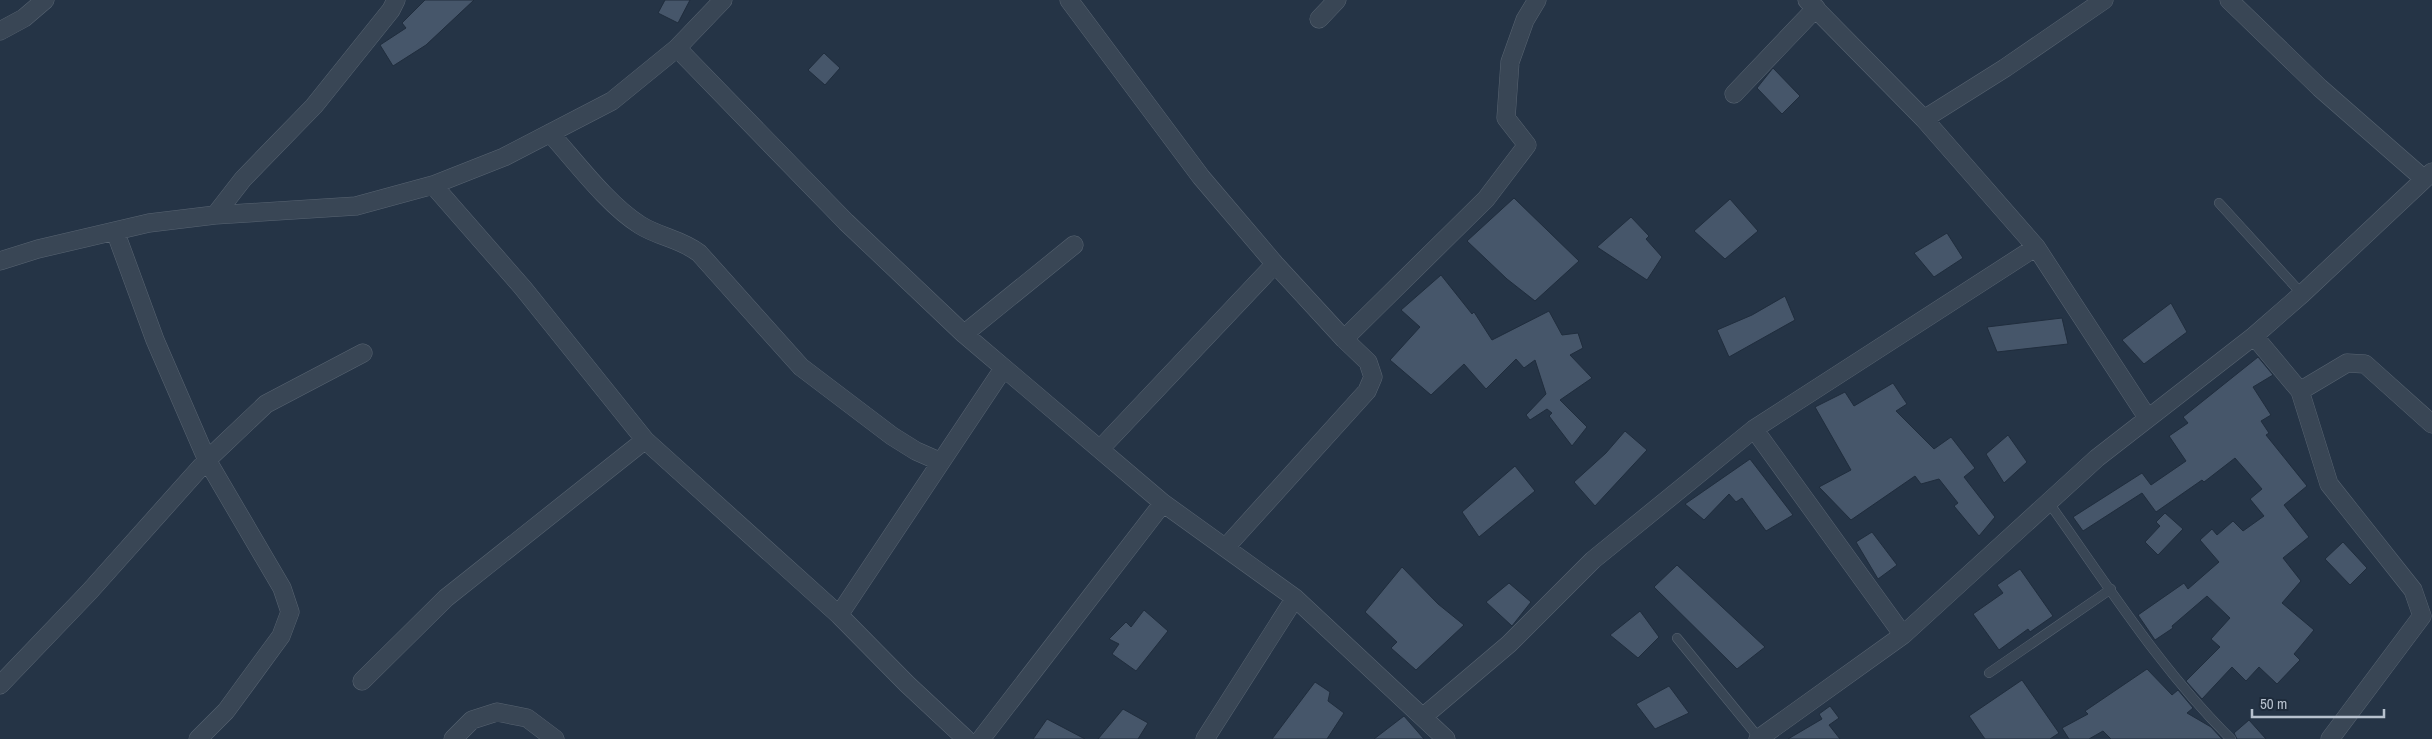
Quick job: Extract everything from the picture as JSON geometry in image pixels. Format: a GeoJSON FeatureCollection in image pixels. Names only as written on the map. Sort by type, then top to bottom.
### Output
{"type":"FeatureCollection","features":[{"type":"Feature","properties":{"kind":"street"},"geometry":{"type":"LineString","coordinates":[[0,30],[24,18],[45,0]]}},
{"type":"Feature","properties":{"kind":"street"},"geometry":{"type":"LineString","coordinates":[[215,215],[243,179],[314,106],[391,10],[396,0]]}},
{"type":"Feature","properties":{"kind":"street"},"geometry":{"type":"LineString","coordinates":[[0,261],[38,249],[149,223],[215,215],[356,206],[433,184],[504,157],[612,102],[677,48],[723,0]]}},
{"type":"Feature","properties":{"kind":"street"},"geometry":{"type":"LineString","coordinates":[[1069,0],[1201,176],[1275,264],[1344,339],[1368,362],[1373,377],[1367,391],[1226,548]]}},
{"type":"Feature","properties":{"kind":"street"},"geometry":{"type":"LineString","coordinates":[[1319,19],[1337,0]]}},
{"type":"Feature","properties":{"kind":"street"},"geometry":{"type":"LineString","coordinates":[[1344,339],[1486,199],[1527,145],[1506,118],[1510,62],[1525,20],[1537,0]]}},
{"type":"Feature","properties":{"kind":"street"},"geometry":{"type":"LineString","coordinates":[[1924,120],[2005,68],[2104,0]]}},
{"type":"Feature","properties":{"kind":"street"},"geometry":{"type":"LineString","coordinates":[[1758,739],[1903,635],[2098,458],[2147,417],[2254,336],[2302,294],[2428,176],[2320,88],[2229,0]]}},
{"type":"Feature","properties":{"kind":"street"},"geometry":{"type":"LineString","coordinates":[[1734,94],[1811,4],[1924,120],[2036,247],[2147,417]]}},
{"type":"Feature","properties":{"kind":"street"},"geometry":{"type":"LineString","coordinates":[[677,48],[846,222],[964,334],[1163,503],[1295,598],[1424,716],[1446,739]]}},
{"type":"Feature","properties":{"kind":"street"},"geometry":{"type":"LineString","coordinates":[[550,133],[598,187],[628,216],[650,231],[683,242],[699,253],[801,367],[892,436],[916,451],[941,462]]}},
{"type":"Feature","properties":{"kind":"street"},"geometry":{"type":"LineString","coordinates":[[433,184],[523,288],[645,440],[839,615],[907,684],[966,739]]}},
{"type":"Feature","properties":{"kind":"street"},"geometry":{"type":"LineString","coordinates":[[114,231],[155,340],[207,460],[282,588],[290,612],[281,636],[226,711],[198,739]]}},
{"type":"Feature","properties":{"kind":"street"},"geometry":{"type":"LineString","coordinates":[[964,334],[1074,245]]}},
{"type":"Feature","properties":{"kind":"street"},"geometry":{"type":"LineString","coordinates":[[1424,716],[1509,644],[1593,560],[1754,429],[2036,247]]}},
{"type":"Feature","properties":{"kind":"street"},"geometry":{"type":"LineString","coordinates":[[1100,449],[1275,264]]}},
{"type":"Feature","properties":{"kind":"street"},"geometry":{"type":"LineString","coordinates":[[2254,336],[2300,391],[2329,484],[2413,590],[2422,616],[2330,739]]}},
{"type":"Feature","properties":{"kind":"street"},"geometry":{"type":"LineString","coordinates":[[0,685],[90,591],[207,460],[266,404],[363,352]]}},
{"type":"Feature","properties":{"kind":"street"},"geometry":{"type":"LineString","coordinates":[[2300,391],[2347,363],[2365,364],[2432,424]]}},
{"type":"Feature","properties":{"kind":"street"},"geometry":{"type":"LineString","coordinates":[[839,615],[1003,369]]}},
{"type":"Feature","properties":{"kind":"street"},"geometry":{"type":"LineString","coordinates":[[1754,429],[1903,635]]}},
{"type":"Feature","properties":{"kind":"street"},"geometry":{"type":"LineString","coordinates":[[362,681],[446,598],[645,440]]}},
{"type":"Feature","properties":{"kind":"street"},"geometry":{"type":"LineString","coordinates":[[981,739],[1163,503]]}},
{"type":"Feature","properties":{"kind":"street"},"geometry":{"type":"LineString","coordinates":[[1205,739],[1295,598]]}},
{"type":"Feature","properties":{"kind":"street"},"geometry":{"type":"LineString","coordinates":[[453,739],[472,720],[497,712],[527,718],[555,739]]}},
{"type":"Feature","properties":{"kind":"lane"},"geometry":{"type":"LineString","coordinates":[[2219,203],[2302,294]]}},
{"type":"Feature","properties":{"kind":"lane"},"geometry":{"type":"LineString","coordinates":[[2049,503],[2111,588],[2144,638],[2204,713],[2231,739]]}},
{"type":"Feature","properties":{"kind":"lane"},"geometry":{"type":"LineString","coordinates":[[1989,672],[2111,588]]}},
{"type":"Feature","properties":{"kind":"lane"},"geometry":{"type":"LineString","coordinates":[[1678,638],[1758,739]]}},
{"type":"Feature","properties":{"kind":"building"},"geometry":{"type":"Polygon","coordinates":[[[425,0],[474,0],[426,45],[393,66],[380,45],[406,28],[402,23],[425,0]]]}},
{"type":"Feature","properties":{"kind":"building"},"geometry":{"type":"Polygon","coordinates":[[[665,0],[690,0],[678,23],[658,13],[665,0]]]}},
{"type":"Feature","properties":{"kind":"building"},"geometry":{"type":"Polygon","coordinates":[[[824,53],[840,68],[825,85],[808,70],[824,53]]]}},
{"type":"Feature","properties":{"kind":"building"},"geometry":{"type":"Polygon","coordinates":[[[1773,68],[1800,96],[1782,114],[1757,88],[1773,68]]]}},
{"type":"Feature","properties":{"kind":"building"},"geometry":{"type":"Polygon","coordinates":[[[1514,198],[1579,261],[1535,301],[1507,279],[1467,241],[1514,198]]]}},
{"type":"Feature","properties":{"kind":"building"},"geometry":{"type":"Polygon","coordinates":[[[1730,199],[1758,231],[1725,259],[1694,231],[1730,199]]]}},
{"type":"Feature","properties":{"kind":"building"},"geometry":{"type":"Polygon","coordinates":[[[1631,217],[1649,236],[1646,239],[1662,257],[1647,280],[1597,247],[1631,217]]]}},
{"type":"Feature","properties":{"kind":"building"},"geometry":{"type":"Polygon","coordinates":[[[1947,233],[1963,258],[1934,277],[1914,253],[1947,233]]]}},
{"type":"Feature","properties":{"kind":"building"},"geometry":{"type":"Polygon","coordinates":[[[1441,275],[1472,314],[1474,312],[1492,340],[1549,311],[1562,335],[1578,333],[1583,348],[1570,355],[1592,378],[1560,400],[1587,427],[1572,446],[1549,416],[1552,413],[1547,409],[1530,420],[1526,415],[1546,394],[1535,360],[1524,368],[1516,359],[1486,389],[1464,364],[1431,395],[1390,360],[1420,327],[1401,310],[1441,275]]]}},
{"type":"Feature","properties":{"kind":"building"},"geometry":{"type":"Polygon","coordinates":[[[1785,296],[1795,320],[1729,357],[1717,330],[1752,315],[1785,296]]]}},
{"type":"Feature","properties":{"kind":"building"},"geometry":{"type":"Polygon","coordinates":[[[2171,303],[2187,332],[2144,364],[2122,340],[2171,303]]]}},
{"type":"Feature","properties":{"kind":"building"},"geometry":{"type":"Polygon","coordinates":[[[2062,318],[2068,344],[1997,352],[1987,327],[2062,318]]]}},
{"type":"Feature","properties":{"kind":"building"},"geometry":{"type":"Polygon","coordinates":[[[2258,357],[2273,375],[2253,387],[2271,415],[2261,421],[2269,433],[2266,435],[2307,486],[2284,505],[2309,537],[2283,558],[2301,581],[2282,603],[2314,630],[2294,654],[2300,660],[2277,684],[2259,667],[2246,681],[2232,667],[2202,699],[2186,681],[2220,647],[2211,639],[2230,618],[2207,596],[2172,626],[2173,628],[2155,640],[2138,615],[2184,583],[2188,589],[2219,562],[2200,540],[2212,529],[2217,535],[2233,521],[2243,531],[2264,516],[2250,499],[2262,489],[2235,458],[2204,482],[2202,480],[2156,512],[2142,493],[2083,531],[2073,517],[2142,473],[2151,485],[2186,461],[2169,436],[2188,423],[2183,417],[2258,357]]]}},
{"type":"Feature","properties":{"kind":"building"},"geometry":{"type":"Polygon","coordinates":[[[1893,383],[1907,404],[1896,411],[1934,449],[1951,437],[1975,468],[1964,477],[1995,517],[1979,536],[1954,506],[1958,503],[1939,479],[1921,484],[1915,476],[1851,520],[1819,487],[1851,470],[1815,407],[1845,392],[1854,406],[1893,383]]]}},
{"type":"Feature","properties":{"kind":"building"},"geometry":{"type":"Polygon","coordinates":[[[1625,431],[1647,450],[1595,506],[1574,482],[1606,453],[1625,431]]]}},
{"type":"Feature","properties":{"kind":"building"},"geometry":{"type":"Polygon","coordinates":[[[2008,435],[2027,462],[2004,483],[1986,454],[2008,435]]]}},
{"type":"Feature","properties":{"kind":"building"},"geometry":{"type":"Polygon","coordinates":[[[1750,459],[1793,515],[1766,531],[1742,498],[1736,502],[1729,494],[1704,520],[1685,504],[1750,459]]]}},
{"type":"Feature","properties":{"kind":"building"},"geometry":{"type":"Polygon","coordinates":[[[1515,466],[1535,491],[1479,537],[1462,512],[1515,466]]]}},
{"type":"Feature","properties":{"kind":"building"},"geometry":{"type":"Polygon","coordinates":[[[2165,513],[2183,529],[2158,555],[2145,542],[2160,526],[2156,522],[2165,513]]]}},
{"type":"Feature","properties":{"kind":"building"},"geometry":{"type":"Polygon","coordinates":[[[1872,532],[1897,565],[1878,579],[1856,542],[1872,532]]]}},
{"type":"Feature","properties":{"kind":"building"},"geometry":{"type":"Polygon","coordinates":[[[2343,542],[2367,568],[2350,585],[2325,559],[2343,542]]]}},
{"type":"Feature","properties":{"kind":"building"},"geometry":{"type":"Polygon","coordinates":[[[1677,565],[1765,647],[1737,669],[1654,587],[1677,565]]]}},
{"type":"Feature","properties":{"kind":"building"},"geometry":{"type":"Polygon","coordinates":[[[1402,567],[1438,604],[1464,625],[1416,670],[1391,648],[1397,642],[1365,612],[1402,567]]]}},
{"type":"Feature","properties":{"kind":"building"},"geometry":{"type":"Polygon","coordinates":[[[2020,569],[2053,616],[2030,632],[2028,629],[1999,650],[1973,614],[2003,593],[1997,585],[2020,569]]]}},
{"type":"Feature","properties":{"kind":"building"},"geometry":{"type":"Polygon","coordinates":[[[1509,583],[1531,602],[1512,626],[1486,602],[1509,583]]]}},
{"type":"Feature","properties":{"kind":"building"},"geometry":{"type":"Polygon","coordinates":[[[1144,610],[1168,631],[1136,671],[1112,654],[1119,644],[1109,639],[1126,622],[1131,627],[1144,610]]]}},
{"type":"Feature","properties":{"kind":"building"},"geometry":{"type":"Polygon","coordinates":[[[1640,611],[1659,637],[1638,658],[1610,635],[1640,611]]]}},
{"type":"Feature","properties":{"kind":"building"},"geometry":{"type":"Polygon","coordinates":[[[2147,669],[2172,695],[2178,690],[2193,708],[2187,713],[2211,727],[2222,739],[2111,739],[2103,731],[2089,739],[2069,739],[2062,728],[2088,714],[2085,711],[2147,669]]]}},
{"type":"Feature","properties":{"kind":"building"},"geometry":{"type":"Polygon","coordinates":[[[2022,680],[2059,733],[2050,739],[1985,739],[1969,716],[2022,680]]]}},
{"type":"Feature","properties":{"kind":"building"},"geometry":{"type":"Polygon","coordinates":[[[1315,682],[1330,692],[1328,701],[1344,713],[1327,739],[1272,739],[1315,682]]]}},
{"type":"Feature","properties":{"kind":"building"},"geometry":{"type":"Polygon","coordinates":[[[1669,686],[1689,713],[1655,729],[1636,704],[1669,686]]]}},
{"type":"Feature","properties":{"kind":"building"},"geometry":{"type":"Polygon","coordinates":[[[1830,706],[1839,718],[1829,725],[1840,739],[1788,739],[1822,719],[1819,714],[1830,706]]]}},
{"type":"Feature","properties":{"kind":"building"},"geometry":{"type":"Polygon","coordinates":[[[1123,709],[1148,723],[1138,739],[1098,739],[1123,709]]]}},
{"type":"Feature","properties":{"kind":"building"},"geometry":{"type":"Polygon","coordinates":[[[1404,716],[1424,739],[1374,739],[1404,716]]]}},
{"type":"Feature","properties":{"kind":"building"},"geometry":{"type":"Polygon","coordinates":[[[1047,719],[1085,739],[1033,739],[1047,719]]]}},
{"type":"Feature","properties":{"kind":"building"},"geometry":{"type":"Polygon","coordinates":[[[2249,720],[2266,739],[2237,739],[2234,733],[2249,720]]]}}]}
